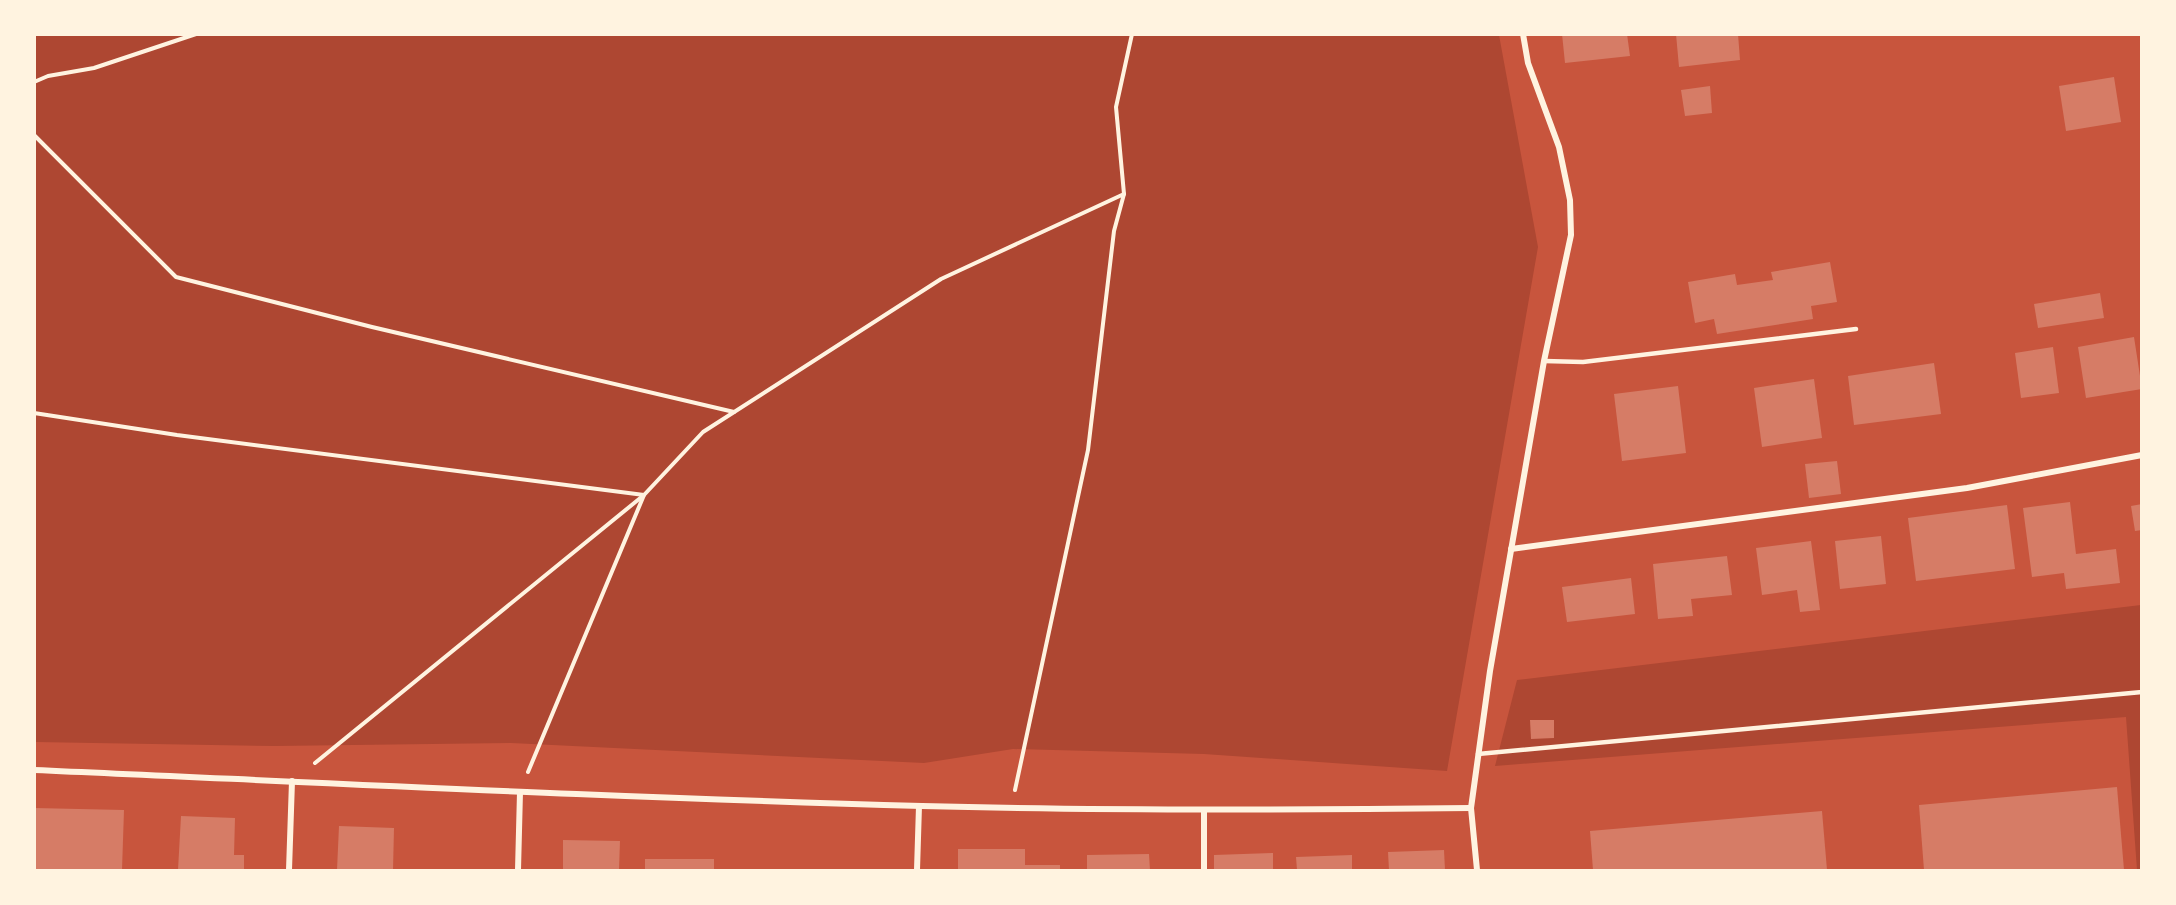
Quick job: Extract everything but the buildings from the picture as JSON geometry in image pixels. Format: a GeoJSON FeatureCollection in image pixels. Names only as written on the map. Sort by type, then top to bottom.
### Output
{"type":"FeatureCollection","features":[{"type":"Feature","properties":{"kind":"street"},"geometry":{"type":"LineString","coordinates":[[1477,870],[1471,808],[1478,754],[1544,361],[1571,235],[1570,200],[1559,147],[1528,63],[1523,34]]}},
{"type":"Feature","properties":{"kind":"street"},"geometry":{"type":"LineString","coordinates":[[1511,549],[1967,488],[2142,456]]}},
{"type":"Feature","properties":{"kind":"street"},"geometry":{"type":"LineString","coordinates":[[34,770],[520,792],[918,806],[1204,811],[1471,808]]}},
{"type":"Feature","properties":{"kind":"street"},"geometry":{"type":"LineString","coordinates":[[289,870],[292,781]]}},
{"type":"Feature","properties":{"kind":"street"},"geometry":{"type":"LineString","coordinates":[[518,870],[520,792]]}},
{"type":"Feature","properties":{"kind":"street"},"geometry":{"type":"LineString","coordinates":[[917,870],[918,806]]}},
{"type":"Feature","properties":{"kind":"street"},"geometry":{"type":"LineString","coordinates":[[1204,811],[1204,870]]}},
{"type":"Feature","properties":{"kind":"lane"},"geometry":{"type":"LineString","coordinates":[[1544,361],[1583,362],[1856,329]]}},
{"type":"Feature","properties":{"kind":"lane"},"geometry":{"type":"LineString","coordinates":[[1478,754],[2142,692]]}},
{"type":"Feature","properties":{"kind":"path"},"geometry":{"type":"LineString","coordinates":[[34,82],[48,76],[94,68],[196,34]]}},
{"type":"Feature","properties":{"kind":"path"},"geometry":{"type":"LineString","coordinates":[[1012,808],[1088,450],[1114,231],[1124,194],[1116,107],[1132,34]]}},
{"type":"Feature","properties":{"kind":"path"},"geometry":{"type":"LineString","coordinates":[[34,135],[176,277],[372,327],[734,412]]}},
{"type":"Feature","properties":{"kind":"path"},"geometry":{"type":"LineString","coordinates":[[292,781],[644,495],[703,432],[941,279],[1124,194]]}},
{"type":"Feature","properties":{"kind":"path"},"geometry":{"type":"LineString","coordinates":[[34,413],[177,435],[644,495]]}},
{"type":"Feature","properties":{"kind":"path"},"geometry":{"type":"LineString","coordinates":[[520,792],[644,495]]}},
{"type":"Feature","properties":{"kind":"shaded area"},"geometry":{"type":"Polygon","coordinates":[[[35,35],[1499,35],[1538,247],[1447,771],[1204,754],[1013,749],[924,763],[511,743],[275,746],[35,742],[35,35]]]}},
{"type":"Feature","properties":{"kind":"shaded area"},"geometry":{"type":"Polygon","coordinates":[[[2141,605],[2141,870],[2137,870],[2126,717],[1495,766],[1517,680],[2141,605]]]}}]}
